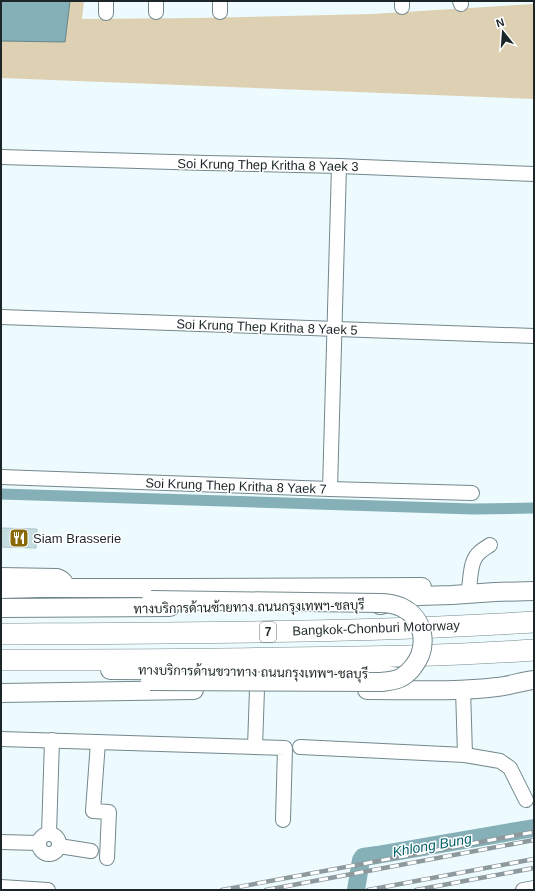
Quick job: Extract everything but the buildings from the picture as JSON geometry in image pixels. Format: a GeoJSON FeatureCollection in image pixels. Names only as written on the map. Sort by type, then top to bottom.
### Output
{"type":"FeatureCollection","features":[{"type":"Feature","properties":{"kind":"highway","name":"Bangkok-Chonburi Motorway"},"geometry":{"type":"LineString","coordinates":[[1,634],[350,630],[534,622]]}},
{"type":"Feature","properties":{"kind":"highway","name":"7"},"geometry":{"type":"LineString","coordinates":[[1,660],[183,660],[365,657],[495,653],[534,650]]}},
{"type":"Feature","properties":{"kind":"main road","name":"ทางบริการด้านซ้ายทาง ถนนกรุงเทพฯ-ชลบุรี"},"geometry":{"type":"LineString","coordinates":[[1,589],[432,587],[469,588],[495,592]]}},
{"type":"Feature","properties":{"kind":"main road","name":"ทางบริการด้านซ้ายทาง ถนนกรุงเทพฯ-ชลบุรี"},"geometry":{"type":"LineString","coordinates":[[1,608],[380,605],[409,597],[534,591]]}},
{"type":"Feature","properties":{"kind":"main road"},"geometry":{"type":"LineString","coordinates":[[1,593],[13,596],[37,598],[374,602],[392,604],[400,606],[415,618],[421,629],[423,644],[422,651],[417,662],[409,672],[402,677],[381,682],[46,681],[1,684]]}},
{"type":"Feature","properties":{"kind":"main road","name":"ทางบริการด้านขวาทาง ถนนกรุงเทพฯ-ชลบุรี"},"geometry":{"type":"LineString","coordinates":[[1,670],[339,671],[368,672],[415,681],[496,678],[531,681]]}},
{"type":"Feature","properties":{"kind":"main road","name":"ทางบริการด้านขวาทาง ถนนกรุงเทพฯ-ชลบุรี"},"geometry":{"type":"LineString","coordinates":[[1,693],[226,689],[427,690],[498,687],[531,681]]}},
{"type":"Feature","properties":{"kind":"street","name":"Soi Krung Thep Kritha 8 Yaek 3"},"geometry":{"type":"LineString","coordinates":[[1,157],[207,164],[339,166],[534,174]]}},
{"type":"Feature","properties":{"kind":"street"},"geometry":{"type":"LineString","coordinates":[[330,489],[339,166]]}},
{"type":"Feature","properties":{"kind":"street","name":"Soi Krung Thep Kritha 8 Yaek 5"},"geometry":{"type":"LineString","coordinates":[[1,317],[534,336]]}},
{"type":"Feature","properties":{"kind":"street","name":"Soi Krung Thep Kritha 8 Yaek 7"},"geometry":{"type":"LineString","coordinates":[[1,477],[472,493]]}},
{"type":"Feature","properties":{"kind":"street"},"geometry":{"type":"LineString","coordinates":[[469,588],[472,566],[475,558],[479,552],[490,544]]}},
{"type":"Feature","properties":{"kind":"street"},"geometry":{"type":"LineString","coordinates":[[1,575],[57,576],[64,579],[67,583],[68,589]]}},
{"type":"Feature","properties":{"kind":"street"},"geometry":{"type":"LineString","coordinates":[[255,747],[257,689]]}},
{"type":"Feature","properties":{"kind":"street"},"geometry":{"type":"LineString","coordinates":[[464,689],[465,755]]}},
{"type":"Feature","properties":{"kind":"street"},"geometry":{"type":"LineString","coordinates":[[1,738],[285,748],[283,820]]}},
{"type":"Feature","properties":{"kind":"street"},"geometry":{"type":"LineString","coordinates":[[52,740],[44,838],[40,847],[42,851],[46,853],[54,852],[59,846],[91,851]]}},
{"type":"Feature","properties":{"kind":"street"},"geometry":{"type":"LineString","coordinates":[[98,742],[93,811],[109,812],[107,858]]}},
{"type":"Feature","properties":{"kind":"street"},"geometry":{"type":"LineString","coordinates":[[300,747],[465,755],[500,761],[510,768],[526,800]]}},
{"type":"Feature","properties":{"kind":"street"},"geometry":{"type":"LineString","coordinates":[[1,842],[44,838]]}},
{"type":"Feature","properties":{"kind":"street"},"geometry":{"type":"LineString","coordinates":[[1,886],[48,890]]}},
{"type":"Feature","properties":{"kind":"street"},"geometry":{"type":"LineString","coordinates":[[523,890],[534,888]]}},
{"type":"Feature","properties":{"kind":"shaded area"},"geometry":{"type":"Polygon","coordinates":[[[1,1],[84,1],[82,19],[371,14],[534,4],[534,99],[1,78],[1,1]]]}},
{"type":"Feature","properties":{"kind":"water"},"geometry":{"type":"Polygon","coordinates":[[[1,1],[70,1],[65,42],[1,41],[1,1]]]}},
{"type":"Feature","properties":{"kind":"waterway"},"geometry":{"type":"LineString","coordinates":[[1,494],[473,509],[534,508]]}},
{"type":"Feature","properties":{"kind":"waterway","name":"Khlong Bung"},"geometry":{"type":"LineString","coordinates":[[356,890],[361,860],[363,857],[534,828]]}},
{"type":"Feature","properties":{"kind":"railway"},"geometry":{"type":"LineString","coordinates":[[222,890],[534,832]]}},
{"type":"Feature","properties":{"kind":"railway"},"geometry":{"type":"LineString","coordinates":[[266,890],[534,840]]}},
{"type":"Feature","properties":{"kind":"railway"},"geometry":{"type":"LineString","coordinates":[[368,890],[534,859]]}},
{"type":"Feature","properties":{"kind":"railway"},"geometry":{"type":"LineString","coordinates":[[416,890],[534,868]]}},
{"type":"Feature","properties":{"kind":"place","name":"Siam Brasserie"},"geometry":{"type":"Point","coordinates":[19,538]}}]}
